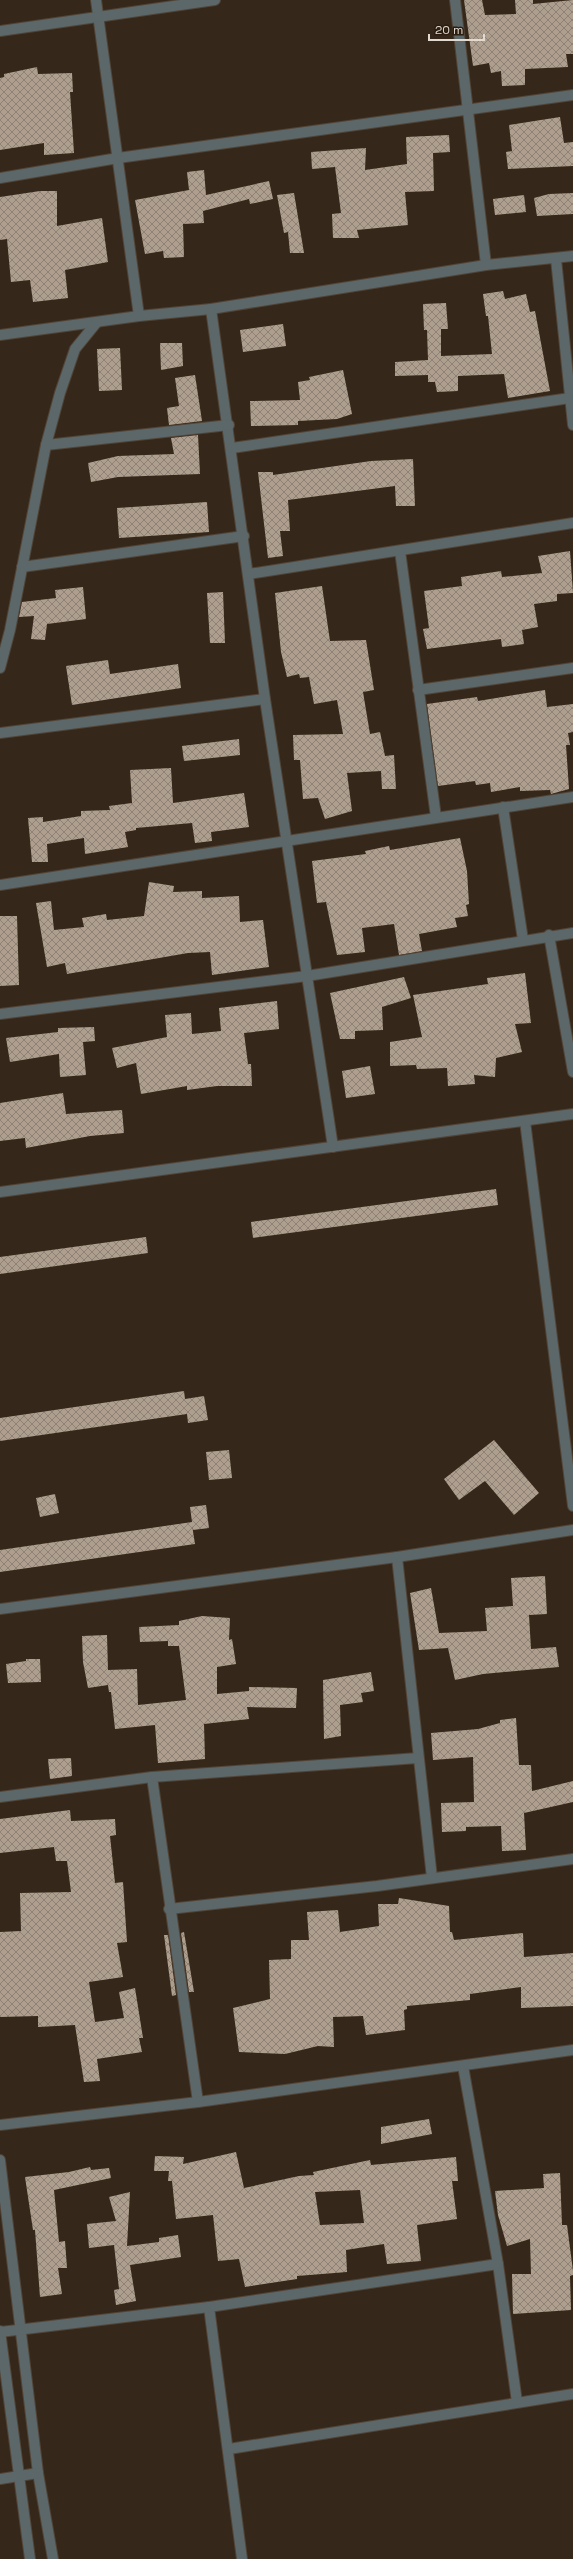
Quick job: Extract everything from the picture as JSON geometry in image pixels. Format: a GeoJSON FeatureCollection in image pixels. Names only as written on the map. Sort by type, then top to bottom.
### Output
{"type":"FeatureCollection","features":[{"type":"Feature","properties":{"kind":"street"},"geometry":{"type":"LineString","coordinates":[[96,0],[139,316]]}},
{"type":"Feature","properties":{"kind":"street"},"geometry":{"type":"LineString","coordinates":[[0,31],[215,0]]}},
{"type":"Feature","properties":{"kind":"street"},"geometry":{"type":"LineString","coordinates":[[455,0],[469,109],[486,265]]}},
{"type":"Feature","properties":{"kind":"street"},"geometry":{"type":"LineString","coordinates":[[0,178],[118,158],[573,95]]}},
{"type":"Feature","properties":{"kind":"street"},"geometry":{"type":"LineString","coordinates":[[0,335],[139,316],[211,309],[486,265],[556,259],[573,256]]}},
{"type":"Feature","properties":{"kind":"street"},"geometry":{"type":"LineString","coordinates":[[556,259],[573,425]]}},
{"type":"Feature","properties":{"kind":"street"},"geometry":{"type":"LineString","coordinates":[[211,309],[229,425],[265,699],[333,1147]]}},
{"type":"Feature","properties":{"kind":"street"},"geometry":{"type":"LineString","coordinates":[[0,668],[5,630],[22,567],[46,445],[75,349],[96,322]]}},
{"type":"Feature","properties":{"kind":"street"},"geometry":{"type":"LineString","coordinates":[[232,448],[570,398]]}},
{"type":"Feature","properties":{"kind":"street"},"geometry":{"type":"LineString","coordinates":[[46,445],[229,425]]}},
{"type":"Feature","properties":{"kind":"street"},"geometry":{"type":"LineString","coordinates":[[249,574],[573,523]]}},
{"type":"Feature","properties":{"kind":"street"},"geometry":{"type":"LineString","coordinates":[[22,567],[244,536]]}},
{"type":"Feature","properties":{"kind":"street"},"geometry":{"type":"LineString","coordinates":[[400,551],[436,817]]}},
{"type":"Feature","properties":{"kind":"street"},"geometry":{"type":"LineString","coordinates":[[418,690],[573,668]]}},
{"type":"Feature","properties":{"kind":"street"},"geometry":{"type":"LineString","coordinates":[[0,733],[265,699]]}},
{"type":"Feature","properties":{"kind":"street"},"geometry":{"type":"LineString","coordinates":[[0,885],[573,797]]}},
{"type":"Feature","properties":{"kind":"street"},"geometry":{"type":"LineString","coordinates":[[503,807],[523,940]]}},
{"type":"Feature","properties":{"kind":"street"},"geometry":{"type":"LineString","coordinates":[[0,1014],[308,976],[549,935],[573,933]]}},
{"type":"Feature","properties":{"kind":"street"},"geometry":{"type":"LineString","coordinates":[[549,935],[573,1072]]}},
{"type":"Feature","properties":{"kind":"street"},"geometry":{"type":"LineString","coordinates":[[0,1192],[573,1114]]}},
{"type":"Feature","properties":{"kind":"street"},"geometry":{"type":"LineString","coordinates":[[525,1121],[573,1506]]}},
{"type":"Feature","properties":{"kind":"street"},"geometry":{"type":"LineString","coordinates":[[0,1609],[397,1557],[573,1530]]}},
{"type":"Feature","properties":{"kind":"street"},"geometry":{"type":"LineString","coordinates":[[397,1557],[432,1878]]}},
{"type":"Feature","properties":{"kind":"street"},"geometry":{"type":"LineString","coordinates":[[0,1797],[152,1776],[418,1758]]}},
{"type":"Feature","properties":{"kind":"street"},"geometry":{"type":"LineString","coordinates":[[152,1776],[169,1909],[198,2102]]}},
{"type":"Feature","properties":{"kind":"street"},"geometry":{"type":"LineString","coordinates":[[169,1909],[432,1878],[573,1859]]}},
{"type":"Feature","properties":{"kind":"street"},"geometry":{"type":"LineString","coordinates":[[0,2125],[198,2102],[573,2050]]}},
{"type":"Feature","properties":{"kind":"street"},"geometry":{"type":"LineString","coordinates":[[462,2066],[498,2264],[517,2402]]}},
{"type":"Feature","properties":{"kind":"street"},"geometry":{"type":"LineString","coordinates":[[0,2160],[38,2473],[53,2559]]}},
{"type":"Feature","properties":{"kind":"street"},"geometry":{"type":"LineString","coordinates":[[30,2559],[17,2476],[0,2332],[209,2307],[498,2264]]}},
{"type":"Feature","properties":{"kind":"street"},"geometry":{"type":"LineString","coordinates":[[209,2307],[229,2449],[242,2559]]}},
{"type":"Feature","properties":{"kind":"street"},"geometry":{"type":"LineString","coordinates":[[229,2449],[573,2394]]}},
{"type":"Feature","properties":{"kind":"street"},"geometry":{"type":"LineString","coordinates":[[0,2479],[38,2473]]}},
{"type":"Feature","properties":{"kind":"building"},"geometry":{"type":"Polygon","coordinates":[[[464,0],[482,0],[485,15],[516,14],[515,0],[533,0],[533,4],[573,0],[573,54],[566,54],[568,67],[525,69],[525,85],[502,86],[501,71],[491,73],[489,63],[473,66],[464,0]]]}},
{"type":"Feature","properties":{"kind":"building"},"geometry":{"type":"Polygon","coordinates":[[[37,67],[38,74],[72,73],[73,92],[70,92],[74,153],[44,155],[44,143],[0,150],[0,78],[4,77],[4,74],[37,67]]]}},
{"type":"Feature","properties":{"kind":"building"},"geometry":{"type":"Polygon","coordinates":[[[560,117],[564,143],[573,142],[573,166],[508,169],[506,152],[512,151],[509,125],[560,117]]]}},
{"type":"Feature","properties":{"kind":"building"},"geometry":{"type":"Polygon","coordinates":[[[449,135],[450,152],[433,153],[434,191],[405,192],[408,225],[357,230],[359,238],[333,238],[332,214],[341,213],[335,167],[312,169],[311,152],[366,148],[365,170],[407,164],[406,137],[449,135]]]}},
{"type":"Feature","properties":{"kind":"building"},"geometry":{"type":"Polygon","coordinates":[[[204,170],[206,195],[269,181],[273,199],[250,204],[249,199],[203,211],[204,223],[183,224],[184,257],[164,258],[163,251],[145,254],[135,200],[189,190],[187,172],[204,170]]]}},
{"type":"Feature","properties":{"kind":"building"},"geometry":{"type":"Polygon","coordinates":[[[40,191],[57,191],[57,226],[102,218],[108,262],[65,270],[68,298],[33,302],[30,280],[11,282],[7,239],[0,240],[0,197],[40,191]]]}},
{"type":"Feature","properties":{"kind":"building"},"geometry":{"type":"Polygon","coordinates":[[[294,193],[304,253],[290,253],[288,232],[284,233],[277,195],[294,193]]]}},
{"type":"Feature","properties":{"kind":"building"},"geometry":{"type":"Polygon","coordinates":[[[573,193],[573,214],[537,216],[534,198],[549,194],[573,193]]]}},
{"type":"Feature","properties":{"kind":"building"},"geometry":{"type":"Polygon","coordinates":[[[524,195],[526,212],[495,215],[493,199],[524,195]]]}},
{"type":"Feature","properties":{"kind":"building"},"geometry":{"type":"Polygon","coordinates":[[[503,291],[505,299],[526,294],[530,312],[535,311],[550,391],[508,398],[504,374],[458,376],[458,391],[437,392],[435,382],[428,382],[428,375],[395,376],[395,362],[428,360],[427,330],[424,330],[423,304],[446,303],[448,329],[441,329],[441,356],[492,354],[488,316],[486,316],[483,294],[503,291]]]}},
{"type":"Feature","properties":{"kind":"building"},"geometry":{"type":"Polygon","coordinates":[[[283,324],[286,346],[243,352],[240,330],[283,324]]]}},
{"type":"Feature","properties":{"kind":"building"},"geometry":{"type":"Polygon","coordinates":[[[160,343],[182,343],[183,366],[161,370],[160,343]]]}},
{"type":"Feature","properties":{"kind":"building"},"geometry":{"type":"Polygon","coordinates":[[[120,348],[122,390],[99,391],[97,349],[120,348]]]}},
{"type":"Feature","properties":{"kind":"building"},"geometry":{"type":"Polygon","coordinates":[[[343,370],[352,414],[337,419],[298,421],[298,425],[251,426],[250,401],[300,400],[298,382],[310,380],[309,377],[343,370]]]}},
{"type":"Feature","properties":{"kind":"building"},"geometry":{"type":"Polygon","coordinates":[[[195,375],[202,421],[169,425],[167,408],[179,406],[175,378],[195,375]]]}},
{"type":"Feature","properties":{"kind":"building"},"geometry":{"type":"Polygon","coordinates":[[[198,435],[200,474],[118,477],[91,482],[88,463],[118,456],[174,454],[171,438],[198,435]]]}},
{"type":"Feature","properties":{"kind":"building"},"geometry":{"type":"Polygon","coordinates":[[[413,459],[415,506],[396,506],[395,486],[288,500],[290,531],[280,531],[283,556],[268,558],[258,472],[273,472],[273,475],[371,461],[413,459]]]}},
{"type":"Feature","properties":{"kind":"building"},"geometry":{"type":"Polygon","coordinates":[[[207,502],[209,532],[119,538],[117,508],[207,502]]]}},
{"type":"Feature","properties":{"kind":"building"},"geometry":{"type":"Polygon","coordinates":[[[570,551],[573,593],[557,594],[557,601],[534,604],[538,627],[522,630],[524,644],[502,647],[501,639],[427,649],[423,629],[429,628],[424,591],[462,586],[461,577],[501,571],[502,577],[542,573],[538,556],[570,551]]]}},
{"type":"Feature","properties":{"kind":"building"},"geometry":{"type":"Polygon","coordinates":[[[322,586],[330,641],[366,640],[374,690],[363,692],[370,734],[380,732],[385,756],[394,755],[396,789],[382,789],[381,771],[347,773],[352,811],[325,819],[318,798],[303,799],[300,760],[294,760],[293,735],[343,734],[337,700],[314,704],[309,677],[300,678],[299,674],[287,677],[281,652],[275,593],[322,586]]]}},
{"type":"Feature","properties":{"kind":"building"},"geometry":{"type":"Polygon","coordinates":[[[83,587],[86,619],[47,624],[45,640],[31,639],[34,616],[19,617],[22,602],[56,598],[55,590],[83,587]]]}},
{"type":"Feature","properties":{"kind":"building"},"geometry":{"type":"Polygon","coordinates":[[[223,592],[225,643],[210,643],[207,593],[223,592]]]}},
{"type":"Feature","properties":{"kind":"building"},"geometry":{"type":"Polygon","coordinates":[[[108,660],[110,674],[178,664],[181,688],[72,705],[66,666],[108,660]]]}},
{"type":"Feature","properties":{"kind":"building"},"geometry":{"type":"Polygon","coordinates":[[[545,690],[547,707],[573,704],[573,732],[568,733],[570,745],[566,745],[569,789],[551,794],[550,790],[520,791],[520,787],[491,792],[490,783],[476,785],[475,781],[438,786],[427,704],[477,697],[478,701],[545,690]]]}},
{"type":"Feature","properties":{"kind":"building"},"geometry":{"type":"Polygon","coordinates":[[[239,739],[240,755],[184,761],[182,746],[239,739]]]}},
{"type":"Feature","properties":{"kind":"building"},"geometry":{"type":"Polygon","coordinates":[[[171,768],[173,803],[244,793],[249,827],[211,832],[212,841],[195,843],[192,823],[136,828],[136,830],[125,832],[128,847],[85,854],[84,838],[47,844],[48,862],[32,862],[28,818],[43,817],[43,822],[81,816],[81,811],[110,810],[109,806],[132,803],[130,770],[171,768]]]}},
{"type":"Feature","properties":{"kind":"building"},"geometry":{"type":"Polygon","coordinates":[[[460,838],[467,871],[469,904],[466,905],[468,916],[455,918],[457,927],[419,934],[422,951],[399,955],[394,924],[362,928],[365,952],[337,955],[326,902],[317,903],[312,861],[366,854],[365,851],[389,846],[390,850],[460,838]]]}},
{"type":"Feature","properties":{"kind":"building"},"geometry":{"type":"Polygon","coordinates":[[[149,882],[174,886],[173,892],[202,891],[202,898],[239,896],[240,922],[263,920],[269,967],[212,975],[210,952],[188,953],[67,974],[65,963],[47,967],[36,903],[51,901],[54,930],[84,927],[82,918],[106,914],[107,920],[144,916],[149,882]]]}},
{"type":"Feature","properties":{"kind":"building"},"geometry":{"type":"Polygon","coordinates":[[[0,916],[17,916],[19,985],[0,986],[0,916]]]}},
{"type":"Feature","properties":{"kind":"building"},"geometry":{"type":"Polygon","coordinates":[[[525,973],[531,1023],[515,1024],[522,1052],[496,1058],[495,1077],[474,1075],[475,1084],[448,1086],[447,1068],[417,1069],[416,1065],[390,1066],[390,1042],[422,1037],[413,995],[488,984],[487,978],[525,973]]]}},
{"type":"Feature","properties":{"kind":"building"},"geometry":{"type":"Polygon","coordinates":[[[404,977],[411,998],[382,1007],[383,1030],[355,1031],[355,1039],[340,1039],[330,993],[404,977]]]}},
{"type":"Feature","properties":{"kind":"building"},"geometry":{"type":"Polygon","coordinates":[[[277,1001],[279,1029],[244,1033],[248,1064],[251,1064],[252,1086],[217,1086],[187,1090],[187,1086],[141,1094],[136,1063],[117,1068],[112,1048],[167,1037],[165,1015],[191,1013],[192,1034],[221,1031],[219,1008],[277,1001]]]}},
{"type":"Feature","properties":{"kind":"building"},"geometry":{"type":"Polygon","coordinates":[[[94,1027],[95,1041],[83,1042],[86,1075],[60,1077],[59,1054],[10,1062],[6,1038],[58,1032],[58,1028],[94,1027]]]}},
{"type":"Feature","properties":{"kind":"building"},"geometry":{"type":"Polygon","coordinates":[[[370,1066],[375,1094],[346,1098],[342,1071],[370,1066]]]}},
{"type":"Feature","properties":{"kind":"building"},"geometry":{"type":"Polygon","coordinates":[[[63,1093],[66,1114],[122,1110],[124,1133],[90,1136],[26,1148],[25,1138],[0,1141],[0,1103],[63,1093]]]}},
{"type":"Feature","properties":{"kind":"building"},"geometry":{"type":"Polygon","coordinates":[[[496,1189],[498,1205],[253,1238],[251,1222],[496,1189]]]}},
{"type":"Feature","properties":{"kind":"building"},"geometry":{"type":"Polygon","coordinates":[[[146,1237],[148,1253],[0,1274],[0,1257],[146,1237]]]}},
{"type":"Feature","properties":{"kind":"building"},"geometry":{"type":"Polygon","coordinates":[[[184,1391],[185,1399],[204,1396],[208,1420],[188,1423],[187,1414],[0,1441],[0,1418],[184,1391]]]}},
{"type":"Feature","properties":{"kind":"building"},"geometry":{"type":"Polygon","coordinates":[[[494,1440],[539,1493],[514,1515],[485,1481],[459,1500],[444,1479],[494,1440]]]}},
{"type":"Feature","properties":{"kind":"building"},"geometry":{"type":"Polygon","coordinates":[[[229,1450],[232,1478],[209,1480],[206,1452],[229,1450]]]}},
{"type":"Feature","properties":{"kind":"building"},"geometry":{"type":"Polygon","coordinates":[[[55,1494],[59,1513],[40,1517],[36,1498],[55,1494]]]}},
{"type":"Feature","properties":{"kind":"building"},"geometry":{"type":"Polygon","coordinates":[[[206,1505],[209,1528],[193,1530],[192,1525],[195,1544],[0,1572],[0,1550],[192,1522],[190,1507],[206,1505]]]}},
{"type":"Feature","properties":{"kind":"building"},"geometry":{"type":"Polygon","coordinates":[[[545,1576],[547,1614],[529,1615],[531,1649],[556,1647],[559,1667],[483,1674],[455,1680],[448,1648],[419,1650],[410,1593],[431,1588],[439,1633],[487,1631],[485,1608],[513,1606],[511,1578],[545,1576]]]}},
{"type":"Feature","properties":{"kind":"building"},"geometry":{"type":"Polygon","coordinates":[[[202,1616],[230,1618],[229,1640],[232,1639],[236,1664],[217,1667],[217,1694],[249,1691],[249,1687],[297,1688],[296,1708],[247,1707],[249,1719],[204,1724],[205,1759],[158,1763],[155,1725],[115,1729],[111,1692],[109,1692],[108,1685],[88,1688],[83,1662],[82,1636],[107,1635],[108,1670],[137,1669],[138,1705],[186,1700],[179,1646],[168,1646],[168,1641],[140,1642],[139,1627],[179,1625],[179,1621],[202,1616]]]}},
{"type":"Feature","properties":{"kind":"building"},"geometry":{"type":"Polygon","coordinates":[[[26,1659],[40,1659],[41,1682],[8,1683],[6,1664],[26,1661],[26,1659]]]}},
{"type":"Feature","properties":{"kind":"building"},"geometry":{"type":"Polygon","coordinates":[[[371,1672],[374,1691],[361,1693],[363,1702],[340,1705],[341,1736],[324,1739],[323,1680],[371,1672]]]}},
{"type":"Feature","properties":{"kind":"building"},"geometry":{"type":"Polygon","coordinates":[[[516,1718],[519,1765],[531,1765],[532,1791],[573,1781],[573,1802],[524,1813],[526,1850],[502,1851],[501,1826],[466,1827],[466,1831],[442,1832],[441,1803],[474,1802],[473,1757],[433,1760],[431,1733],[478,1729],[500,1723],[500,1720],[516,1718]]]}},
{"type":"Feature","properties":{"kind":"building"},"geometry":{"type":"Polygon","coordinates":[[[71,1758],[72,1776],[50,1779],[48,1759],[71,1758]]]}},
{"type":"Feature","properties":{"kind":"building"},"geometry":{"type":"Polygon","coordinates":[[[70,1810],[71,1821],[115,1819],[116,1835],[110,1836],[115,1883],[123,1882],[127,1942],[117,1943],[123,1977],[89,1982],[95,2022],[124,2018],[119,1992],[135,1988],[143,2038],[139,2038],[142,2052],[97,2059],[100,2081],[84,2082],[75,2025],[38,2027],[38,2016],[0,2017],[0,1932],[21,1931],[20,1893],[71,1892],[67,1861],[56,1861],[54,1847],[0,1853],[0,1819],[70,1810]]]}},
{"type":"Feature","properties":{"kind":"building"},"geometry":{"type":"Polygon","coordinates":[[[399,1898],[449,1906],[450,1932],[452,1932],[454,1940],[523,1933],[524,1957],[573,1953],[573,2006],[521,2008],[521,1987],[470,1994],[470,2000],[407,2006],[407,2009],[404,2010],[405,2030],[366,2035],[363,2016],[333,2017],[334,2047],[318,2046],[285,2054],[239,2052],[233,2008],[270,1999],[269,1960],[291,1959],[291,1940],[309,1940],[307,1912],[338,1910],[340,1932],[379,1926],[378,1904],[398,1904],[399,1898]]]}},
{"type":"Feature","properties":{"kind":"building"},"geometry":{"type":"Polygon","coordinates":[[[184,1932],[194,1992],[189,1992],[181,1933],[184,1932]]]}},
{"type":"Feature","properties":{"kind":"building"},"geometry":{"type":"Polygon","coordinates":[[[164,1935],[168,1935],[176,1995],[172,1996],[164,1935]]]}},
{"type":"Feature","properties":{"kind":"building"},"geometry":{"type":"Polygon","coordinates":[[[429,2119],[432,2134],[381,2144],[381,2127],[429,2119]]]}},
{"type":"Feature","properties":{"kind":"building"},"geometry":{"type":"Polygon","coordinates":[[[236,2152],[244,2188],[299,2176],[314,2175],[313,2172],[370,2160],[371,2165],[456,2157],[458,2181],[452,2181],[457,2219],[417,2225],[421,2261],[387,2264],[384,2244],[346,2250],[347,2272],[297,2276],[297,2279],[245,2287],[239,2259],[218,2261],[213,2215],[176,2219],[172,2181],[168,2181],[169,2171],[154,2171],[155,2156],[184,2157],[183,2164],[236,2152]],[[360,2190],[315,2192],[320,2225],[364,2223],[360,2190]]]}},
{"type":"Feature","properties":{"kind":"building"},"geometry":{"type":"Polygon","coordinates":[[[90,2167],[91,2170],[109,2168],[111,2178],[54,2190],[59,2242],[65,2241],[67,2268],[58,2268],[62,2294],[40,2297],[35,2230],[33,2230],[25,2177],[69,2172],[90,2167]]]}},
{"type":"Feature","properties":{"kind":"building"},"geometry":{"type":"Polygon","coordinates":[[[560,2173],[562,2225],[567,2225],[573,2271],[573,2275],[570,2276],[571,2310],[513,2314],[512,2274],[531,2274],[530,2239],[507,2246],[498,2215],[495,2191],[544,2188],[543,2174],[560,2173]]]}},
{"type":"Feature","properties":{"kind":"building"},"geometry":{"type":"Polygon","coordinates":[[[130,2192],[127,2246],[159,2242],[159,2238],[178,2235],[181,2257],[130,2265],[136,2301],[116,2305],[114,2290],[119,2289],[114,2245],[89,2248],[87,2224],[116,2221],[109,2197],[130,2192]]]}}]}
